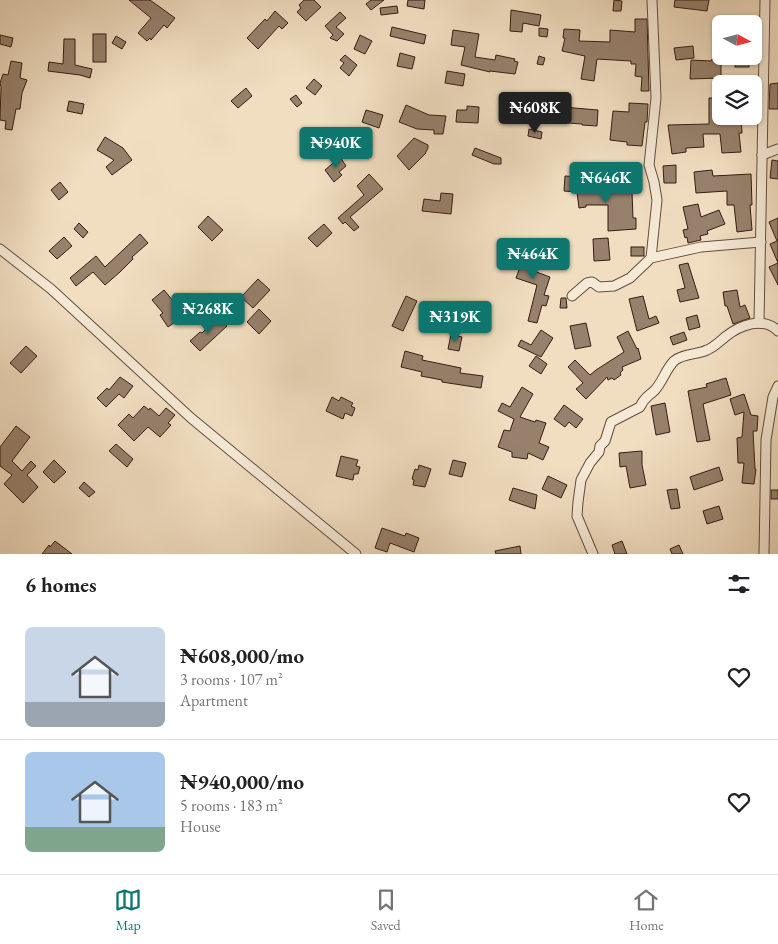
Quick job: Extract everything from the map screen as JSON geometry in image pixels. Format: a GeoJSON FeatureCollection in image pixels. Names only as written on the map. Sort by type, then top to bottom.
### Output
{"type":"FeatureCollection","features":[{"type":"Feature","properties":{"kind":"street"},"geometry":{"type":"LineString","coordinates":[[651,258],[657,200],[649,165],[656,98],[652,0]]}},
{"type":"Feature","properties":{"kind":"street"},"geometry":{"type":"LineString","coordinates":[[759,323],[765,0]]}},
{"type":"Feature","properties":{"kind":"street"},"geometry":{"type":"LineString","coordinates":[[762,155],[778,149]]}},
{"type":"Feature","properties":{"kind":"street"},"geometry":{"type":"LineString","coordinates":[[572,296],[586,282],[592,282],[599,287],[614,286],[630,278],[651,258],[702,248],[761,242]]}},
{"type":"Feature","properties":{"kind":"street"},"geometry":{"type":"LineString","coordinates":[[0,249],[50,289],[191,418],[356,554]]}},
{"type":"Feature","properties":{"kind":"street"},"geometry":{"type":"LineString","coordinates":[[593,554],[577,516],[578,502],[582,480],[590,463],[599,452],[600,446],[605,440],[611,422],[640,407],[644,398],[654,390],[678,358],[705,351],[740,328],[759,323],[768,324],[778,331]]}},
{"type":"Feature","properties":{"kind":"street"},"geometry":{"type":"LineString","coordinates":[[764,554],[766,440],[773,397],[778,386]]}},
{"type":"Feature","properties":{"kind":"building"},"geometry":{"type":"Polygon","coordinates":[[[129,0],[150,0],[175,18],[167,28],[164,25],[151,40],[150,38],[147,41],[138,33],[151,18],[129,0]]]}},
{"type":"Feature","properties":{"kind":"building"},"geometry":{"type":"Polygon","coordinates":[[[304,0],[314,0],[321,7],[306,21],[297,12],[301,8],[299,5],[304,0]]]}},
{"type":"Feature","properties":{"kind":"building"},"geometry":{"type":"Polygon","coordinates":[[[371,0],[384,0],[371,10],[366,4],[371,0]]]}},
{"type":"Feature","properties":{"kind":"building"},"geometry":{"type":"Polygon","coordinates":[[[408,0],[425,0],[424,9],[407,6],[408,0]]]}},
{"type":"Feature","properties":{"kind":"building"},"geometry":{"type":"Polygon","coordinates":[[[614,0],[622,1],[621,11],[613,11],[614,0]]]}},
{"type":"Feature","properties":{"kind":"building"},"geometry":{"type":"Polygon","coordinates":[[[675,0],[709,0],[707,11],[674,7],[675,0]]]}},
{"type":"Feature","properties":{"kind":"building"},"geometry":{"type":"Polygon","coordinates":[[[397,6],[398,13],[381,15],[380,8],[397,6]]]}},
{"type":"Feature","properties":{"kind":"building"},"geometry":{"type":"Polygon","coordinates":[[[511,10],[541,15],[539,26],[523,23],[522,32],[510,31],[511,10]]]}},
{"type":"Feature","properties":{"kind":"building"},"geometry":{"type":"Polygon","coordinates":[[[275,11],[288,23],[282,29],[279,26],[258,49],[247,38],[265,19],[267,21],[275,11]]]}},
{"type":"Feature","properties":{"kind":"building"},"geometry":{"type":"Polygon","coordinates":[[[340,12],[346,18],[336,27],[344,34],[337,41],[330,38],[333,35],[325,26],[340,12]]]}},
{"type":"Feature","properties":{"kind":"building"},"geometry":{"type":"Polygon","coordinates":[[[635,19],[647,19],[649,91],[641,91],[642,77],[635,76],[636,64],[631,64],[631,61],[597,59],[594,81],[581,79],[585,56],[562,51],[565,38],[563,38],[564,29],[580,30],[579,41],[610,42],[610,30],[635,32],[635,19]]]}},
{"type":"Feature","properties":{"kind":"building"},"geometry":{"type":"Polygon","coordinates":[[[392,27],[426,35],[424,44],[390,36],[392,27]]]}},
{"type":"Feature","properties":{"kind":"building"},"geometry":{"type":"Polygon","coordinates":[[[539,28],[548,29],[547,37],[539,36],[539,28]]]}},
{"type":"Feature","properties":{"kind":"building"},"geometry":{"type":"Polygon","coordinates":[[[453,30],[479,34],[475,57],[495,60],[496,55],[515,59],[514,61],[518,62],[515,74],[490,72],[461,65],[465,47],[451,45],[453,30]]]}},
{"type":"Feature","properties":{"kind":"building"},"geometry":{"type":"Polygon","coordinates":[[[93,34],[106,34],[106,62],[93,62],[93,34]]]}},
{"type":"Feature","properties":{"kind":"building"},"geometry":{"type":"Polygon","coordinates":[[[0,35],[13,38],[11,47],[0,44],[0,35]]]}},
{"type":"Feature","properties":{"kind":"building"},"geometry":{"type":"Polygon","coordinates":[[[360,35],[372,41],[365,54],[354,49],[360,35]]]}},
{"type":"Feature","properties":{"kind":"building"},"geometry":{"type":"Polygon","coordinates":[[[116,36],[126,42],[122,49],[112,43],[116,36]]]}},
{"type":"Feature","properties":{"kind":"building"},"geometry":{"type":"Polygon","coordinates":[[[64,39],[75,39],[75,65],[92,69],[90,78],[48,71],[49,62],[63,64],[64,39]]]}},
{"type":"Feature","properties":{"kind":"building"},"geometry":{"type":"Polygon","coordinates":[[[693,46],[694,58],[676,60],[674,48],[693,46]]]}},
{"type":"Feature","properties":{"kind":"building"},"geometry":{"type":"Polygon","coordinates":[[[400,53],[415,57],[412,69],[397,66],[400,53]]]}},
{"type":"Feature","properties":{"kind":"building"},"geometry":{"type":"Polygon","coordinates":[[[345,55],[357,65],[349,76],[340,68],[344,63],[340,60],[345,55]]]}},
{"type":"Feature","properties":{"kind":"building"},"geometry":{"type":"Polygon","coordinates":[[[539,56],[545,58],[543,65],[537,64],[539,56]]]}},
{"type":"Feature","properties":{"kind":"building"},"geometry":{"type":"Polygon","coordinates":[[[712,59],[712,65],[721,65],[721,75],[712,75],[712,78],[690,79],[691,60],[711,61],[712,59]]]}},
{"type":"Feature","properties":{"kind":"building"},"geometry":{"type":"Polygon","coordinates":[[[11,61],[22,63],[20,78],[27,80],[22,93],[20,109],[16,109],[12,130],[5,129],[6,121],[0,120],[0,83],[3,74],[8,75],[11,61]]]}},
{"type":"Feature","properties":{"kind":"building"},"geometry":{"type":"Polygon","coordinates":[[[735,65],[749,65],[749,67],[735,67],[735,65]]]}},
{"type":"Feature","properties":{"kind":"building"},"geometry":{"type":"Polygon","coordinates":[[[447,71],[465,74],[463,86],[445,83],[447,71]]]}},
{"type":"Feature","properties":{"kind":"building"},"geometry":{"type":"Polygon","coordinates":[[[314,79],[322,86],[315,95],[306,88],[314,79]]]}},
{"type":"Feature","properties":{"kind":"building"},"geometry":{"type":"Polygon","coordinates":[[[778,83],[778,109],[769,109],[770,84],[778,83]]]}},
{"type":"Feature","properties":{"kind":"building"},"geometry":{"type":"Polygon","coordinates":[[[246,88],[252,96],[238,108],[231,101],[246,88]]]}},
{"type":"Feature","properties":{"kind":"building"},"geometry":{"type":"Polygon","coordinates":[[[517,94],[530,95],[528,118],[515,117],[517,94]]]}},
{"type":"Feature","properties":{"kind":"building"},"geometry":{"type":"Polygon","coordinates":[[[296,95],[302,103],[297,107],[290,99],[296,95]]]}},
{"type":"Feature","properties":{"kind":"building"},"geometry":{"type":"Polygon","coordinates":[[[549,96],[563,97],[563,107],[598,110],[597,126],[548,120],[549,96]]]}},
{"type":"Feature","properties":{"kind":"building"},"geometry":{"type":"Polygon","coordinates":[[[709,98],[712,98],[712,125],[742,125],[742,133],[739,133],[741,152],[722,153],[720,134],[703,134],[704,147],[686,148],[686,152],[672,154],[668,125],[709,124],[709,98]]]}},
{"type":"Feature","properties":{"kind":"building"},"geometry":{"type":"Polygon","coordinates":[[[69,101],[84,104],[82,114],[67,111],[69,101]]]}},
{"type":"Feature","properties":{"kind":"building"},"geometry":{"type":"Polygon","coordinates":[[[629,103],[648,104],[647,122],[645,122],[642,146],[627,145],[627,142],[610,140],[613,111],[629,112],[629,103]]]}},
{"type":"Feature","properties":{"kind":"building"},"geometry":{"type":"Polygon","coordinates":[[[406,105],[429,115],[446,116],[443,134],[434,134],[434,130],[417,129],[399,122],[406,105]]]}},
{"type":"Feature","properties":{"kind":"building"},"geometry":{"type":"Polygon","coordinates":[[[467,106],[479,107],[478,123],[456,122],[457,110],[467,110],[467,106]]]}},
{"type":"Feature","properties":{"kind":"building"},"geometry":{"type":"Polygon","coordinates":[[[366,110],[383,115],[379,128],[362,122],[366,110]]]}},
{"type":"Feature","properties":{"kind":"building"},"geometry":{"type":"Polygon","coordinates":[[[529,129],[542,132],[541,139],[528,136],[529,129]]]}},
{"type":"Feature","properties":{"kind":"building"},"geometry":{"type":"Polygon","coordinates":[[[105,137],[123,148],[132,160],[112,175],[106,167],[114,160],[97,150],[105,137]]]}},
{"type":"Feature","properties":{"kind":"building"},"geometry":{"type":"Polygon","coordinates":[[[414,138],[428,145],[428,148],[425,154],[409,170],[397,156],[414,138]]]}},
{"type":"Feature","properties":{"kind":"building"},"geometry":{"type":"Polygon","coordinates":[[[358,141],[372,145],[370,152],[356,148],[358,141]]]}},
{"type":"Feature","properties":{"kind":"building"},"geometry":{"type":"Polygon","coordinates":[[[475,148],[501,158],[501,164],[494,164],[472,155],[475,148]]]}},
{"type":"Feature","properties":{"kind":"building"},"geometry":{"type":"Polygon","coordinates":[[[340,157],[346,166],[339,172],[342,175],[334,182],[325,170],[340,157]]]}},
{"type":"Feature","properties":{"kind":"building"},"geometry":{"type":"Polygon","coordinates":[[[772,160],[778,161],[778,179],[770,178],[772,160]]]}},
{"type":"Feature","properties":{"kind":"building"},"geometry":{"type":"Polygon","coordinates":[[[676,165],[676,183],[664,183],[663,166],[676,165]]]}},
{"type":"Feature","properties":{"kind":"building"},"geometry":{"type":"Polygon","coordinates":[[[712,170],[713,176],[751,174],[752,205],[750,205],[752,230],[737,232],[734,205],[727,205],[727,191],[696,193],[694,172],[712,170]]]}},
{"type":"Feature","properties":{"kind":"building"},"geometry":{"type":"Polygon","coordinates":[[[369,174],[383,189],[350,217],[359,227],[354,231],[345,222],[343,224],[338,218],[364,195],[357,186],[369,174]]]}},
{"type":"Feature","properties":{"kind":"building"},"geometry":{"type":"Polygon","coordinates":[[[565,176],[581,177],[579,190],[632,192],[633,218],[636,218],[636,229],[608,231],[608,205],[586,205],[586,207],[579,208],[577,192],[564,191],[565,176]]]}},
{"type":"Feature","properties":{"kind":"building"},"geometry":{"type":"Polygon","coordinates":[[[60,182],[68,192],[59,200],[51,190],[60,182]]]}},
{"type":"Feature","properties":{"kind":"building"},"geometry":{"type":"Polygon","coordinates":[[[441,193],[453,194],[451,214],[422,211],[424,199],[440,201],[441,193]]]}},
{"type":"Feature","properties":{"kind":"building"},"geometry":{"type":"Polygon","coordinates":[[[698,204],[701,217],[719,210],[725,224],[707,231],[708,234],[700,236],[701,240],[688,243],[683,230],[688,229],[683,207],[698,204]]]}},
{"type":"Feature","properties":{"kind":"building"},"geometry":{"type":"Polygon","coordinates":[[[208,216],[223,230],[212,241],[198,227],[208,216]]]}},
{"type":"Feature","properties":{"kind":"building"},"geometry":{"type":"Polygon","coordinates":[[[778,218],[778,263],[770,244],[777,241],[769,222],[778,218]]]}},
{"type":"Feature","properties":{"kind":"building"},"geometry":{"type":"Polygon","coordinates":[[[79,223],[88,232],[83,238],[74,229],[79,223]]]}},
{"type":"Feature","properties":{"kind":"building"},"geometry":{"type":"Polygon","coordinates":[[[324,224],[332,233],[317,247],[308,238],[324,224]]]}},
{"type":"Feature","properties":{"kind":"building"},"geometry":{"type":"Polygon","coordinates":[[[140,234],[148,243],[105,285],[93,272],[76,286],[70,278],[96,256],[105,267],[140,234]]]}},
{"type":"Feature","properties":{"kind":"building"},"geometry":{"type":"Polygon","coordinates":[[[64,237],[72,246],[57,259],[49,251],[64,237]]]}},
{"type":"Feature","properties":{"kind":"building"},"geometry":{"type":"Polygon","coordinates":[[[608,238],[610,260],[594,261],[593,239],[608,238]]]}},
{"type":"Feature","properties":{"kind":"building"},"geometry":{"type":"Polygon","coordinates":[[[520,243],[537,248],[531,270],[550,277],[544,295],[549,296],[546,306],[542,305],[537,323],[528,321],[537,285],[516,278],[523,259],[516,257],[520,243]]]}},
{"type":"Feature","properties":{"kind":"building"},"geometry":{"type":"Polygon","coordinates":[[[631,247],[644,247],[644,256],[631,256],[631,247]]]}},
{"type":"Feature","properties":{"kind":"building"},"geometry":{"type":"Polygon","coordinates":[[[688,263],[699,298],[680,302],[677,290],[685,288],[679,265],[688,263]]]}},
{"type":"Feature","properties":{"kind":"building"},"geometry":{"type":"Polygon","coordinates":[[[778,263],[778,285],[769,267],[778,263]]]}},
{"type":"Feature","properties":{"kind":"building"},"geometry":{"type":"Polygon","coordinates":[[[258,279],[270,290],[253,308],[241,297],[258,279]]]}},
{"type":"Feature","properties":{"kind":"building"},"geometry":{"type":"Polygon","coordinates":[[[164,290],[174,302],[172,303],[181,318],[168,327],[160,315],[163,313],[152,300],[164,290]]]}},
{"type":"Feature","properties":{"kind":"building"},"geometry":{"type":"Polygon","coordinates":[[[737,290],[740,307],[745,305],[750,318],[733,324],[727,306],[725,306],[723,292],[737,290]]]}},
{"type":"Feature","properties":{"kind":"building"},"geometry":{"type":"Polygon","coordinates":[[[406,296],[417,301],[403,331],[392,326],[406,296]]]}},
{"type":"Feature","properties":{"kind":"building"},"geometry":{"type":"Polygon","coordinates":[[[643,296],[649,319],[656,316],[659,323],[637,331],[629,299],[643,296]]]}},
{"type":"Feature","properties":{"kind":"building"},"geometry":{"type":"Polygon","coordinates":[[[561,298],[566,298],[567,308],[560,308],[561,298]]]}},
{"type":"Feature","properties":{"kind":"building"},"geometry":{"type":"Polygon","coordinates":[[[259,309],[271,321],[259,334],[247,322],[259,309]]]}},
{"type":"Feature","properties":{"kind":"building"},"geometry":{"type":"Polygon","coordinates":[[[697,315],[700,327],[689,330],[686,318],[697,315]]]}},
{"type":"Feature","properties":{"kind":"building"},"geometry":{"type":"Polygon","coordinates":[[[219,318],[227,326],[200,351],[190,341],[219,318]]]}},
{"type":"Feature","properties":{"kind":"building"},"geometry":{"type":"Polygon","coordinates":[[[586,323],[591,346],[575,349],[570,326],[586,323]]]}},
{"type":"Feature","properties":{"kind":"building"},"geometry":{"type":"Polygon","coordinates":[[[541,330],[553,338],[541,357],[518,346],[521,340],[531,345],[541,330]]]}},
{"type":"Feature","properties":{"kind":"building"},"geometry":{"type":"Polygon","coordinates":[[[628,331],[638,348],[641,359],[622,367],[621,375],[614,380],[612,378],[608,380],[607,377],[586,399],[576,389],[583,383],[568,367],[575,360],[590,375],[624,352],[617,337],[628,331]]]}},
{"type":"Feature","properties":{"kind":"building"},"geometry":{"type":"Polygon","coordinates":[[[684,332],[687,340],[673,345],[670,337],[684,332]]]}},
{"type":"Feature","properties":{"kind":"building"},"geometry":{"type":"Polygon","coordinates":[[[451,334],[462,337],[459,351],[448,349],[451,334]]]}},
{"type":"Feature","properties":{"kind":"building"},"geometry":{"type":"Polygon","coordinates":[[[26,346],[37,356],[21,373],[10,363],[26,346]]]}},
{"type":"Feature","properties":{"kind":"building"},"geometry":{"type":"Polygon","coordinates":[[[405,351],[423,356],[422,360],[461,368],[460,373],[483,376],[481,388],[442,382],[442,380],[421,376],[422,372],[401,367],[405,351]]]}},
{"type":"Feature","properties":{"kind":"building"},"geometry":{"type":"Polygon","coordinates":[[[536,356],[547,364],[541,374],[529,366],[536,356]]]}},
{"type":"Feature","properties":{"kind":"building"},"geometry":{"type":"Polygon","coordinates":[[[120,377],[133,386],[124,398],[119,394],[106,407],[97,398],[107,388],[109,390],[120,377]]]}},
{"type":"Feature","properties":{"kind":"building"},"geometry":{"type":"Polygon","coordinates":[[[726,378],[731,395],[703,404],[710,440],[697,442],[688,391],[707,387],[706,384],[726,378]]]}},
{"type":"Feature","properties":{"kind":"building"},"geometry":{"type":"Polygon","coordinates":[[[522,387],[533,394],[520,417],[546,423],[539,443],[549,447],[543,460],[528,453],[527,459],[512,457],[512,452],[498,447],[504,430],[510,431],[514,419],[498,411],[502,403],[510,407],[522,387]]]}},
{"type":"Feature","properties":{"kind":"building"},"geometry":{"type":"Polygon","coordinates":[[[744,394],[751,415],[758,416],[757,431],[753,431],[756,469],[754,484],[742,483],[744,463],[738,463],[737,438],[742,437],[744,412],[735,415],[730,399],[744,394]]]}},
{"type":"Feature","properties":{"kind":"building"},"geometry":{"type":"Polygon","coordinates":[[[332,397],[339,401],[341,397],[353,403],[351,406],[355,408],[352,416],[345,413],[343,419],[326,411],[332,397]]]}},
{"type":"Feature","properties":{"kind":"building"},"geometry":{"type":"Polygon","coordinates":[[[665,403],[670,432],[656,435],[651,406],[665,403]]]}},
{"type":"Feature","properties":{"kind":"building"},"geometry":{"type":"Polygon","coordinates":[[[564,405],[583,419],[576,428],[569,422],[565,427],[554,419],[564,405]]]}},
{"type":"Feature","properties":{"kind":"building"},"geometry":{"type":"Polygon","coordinates":[[[144,406],[149,410],[150,408],[159,416],[166,408],[175,415],[168,423],[171,425],[160,437],[148,427],[134,441],[118,425],[129,414],[133,418],[144,406]]]}},
{"type":"Feature","properties":{"kind":"building"},"geometry":{"type":"Polygon","coordinates":[[[16,426],[30,437],[12,461],[22,471],[31,461],[36,466],[27,475],[38,487],[23,503],[4,484],[12,475],[0,466],[0,447],[16,426]]]}},
{"type":"Feature","properties":{"kind":"building"},"geometry":{"type":"Polygon","coordinates":[[[116,444],[133,459],[127,467],[109,451],[116,444]]]}},
{"type":"Feature","properties":{"kind":"building"},"geometry":{"type":"Polygon","coordinates":[[[642,451],[642,465],[646,485],[630,488],[626,466],[620,467],[619,453],[642,451]]]}},
{"type":"Feature","properties":{"kind":"building"},"geometry":{"type":"Polygon","coordinates":[[[341,456],[358,460],[356,466],[360,467],[358,474],[354,474],[353,480],[336,476],[341,456]]]}},
{"type":"Feature","properties":{"kind":"building"},"geometry":{"type":"Polygon","coordinates":[[[54,460],[66,472],[54,483],[43,472],[54,460]]]}},
{"type":"Feature","properties":{"kind":"building"},"geometry":{"type":"Polygon","coordinates":[[[453,460],[466,463],[462,477],[449,474],[453,460]]]}},
{"type":"Feature","properties":{"kind":"building"},"geometry":{"type":"Polygon","coordinates":[[[419,465],[431,469],[425,487],[413,485],[414,480],[412,479],[415,469],[418,470],[419,465]]]}},
{"type":"Feature","properties":{"kind":"building"},"geometry":{"type":"Polygon","coordinates":[[[719,467],[723,480],[694,490],[690,477],[719,467]]]}},
{"type":"Feature","properties":{"kind":"building"},"geometry":{"type":"Polygon","coordinates":[[[548,476],[567,485],[561,498],[542,489],[548,476]]]}},
{"type":"Feature","properties":{"kind":"building"},"geometry":{"type":"Polygon","coordinates":[[[84,482],[95,492],[89,497],[79,488],[84,482]]]}},
{"type":"Feature","properties":{"kind":"building"},"geometry":{"type":"Polygon","coordinates":[[[513,488],[537,495],[535,509],[509,500],[513,488]]]}},
{"type":"Feature","properties":{"kind":"building"},"geometry":{"type":"Polygon","coordinates":[[[677,489],[680,508],[671,509],[667,490],[677,489]]]}},
{"type":"Feature","properties":{"kind":"building"},"geometry":{"type":"Polygon","coordinates":[[[771,490],[778,490],[778,499],[771,499],[771,490]]]}},
{"type":"Feature","properties":{"kind":"building"},"geometry":{"type":"Polygon","coordinates":[[[719,506],[723,519],[707,524],[703,511],[719,506]]]}},
{"type":"Feature","properties":{"kind":"building"},"geometry":{"type":"Polygon","coordinates":[[[382,528],[405,536],[406,533],[419,538],[414,552],[390,543],[387,552],[375,548],[382,528]]]}},
{"type":"Feature","properties":{"kind":"building"},"geometry":{"type":"Polygon","coordinates":[[[55,541],[72,554],[42,554],[55,541]]]}},
{"type":"Feature","properties":{"kind":"building"},"geometry":{"type":"Polygon","coordinates":[[[622,541],[627,554],[615,554],[612,545],[622,541]]]}},
{"type":"Feature","properties":{"kind":"building"},"geometry":{"type":"Polygon","coordinates":[[[679,545],[683,554],[672,554],[670,549],[679,545]]]}},
{"type":"Feature","properties":{"kind":"building"},"geometry":{"type":"Polygon","coordinates":[[[520,546],[521,554],[496,554],[495,551],[520,546]]]}}]}
